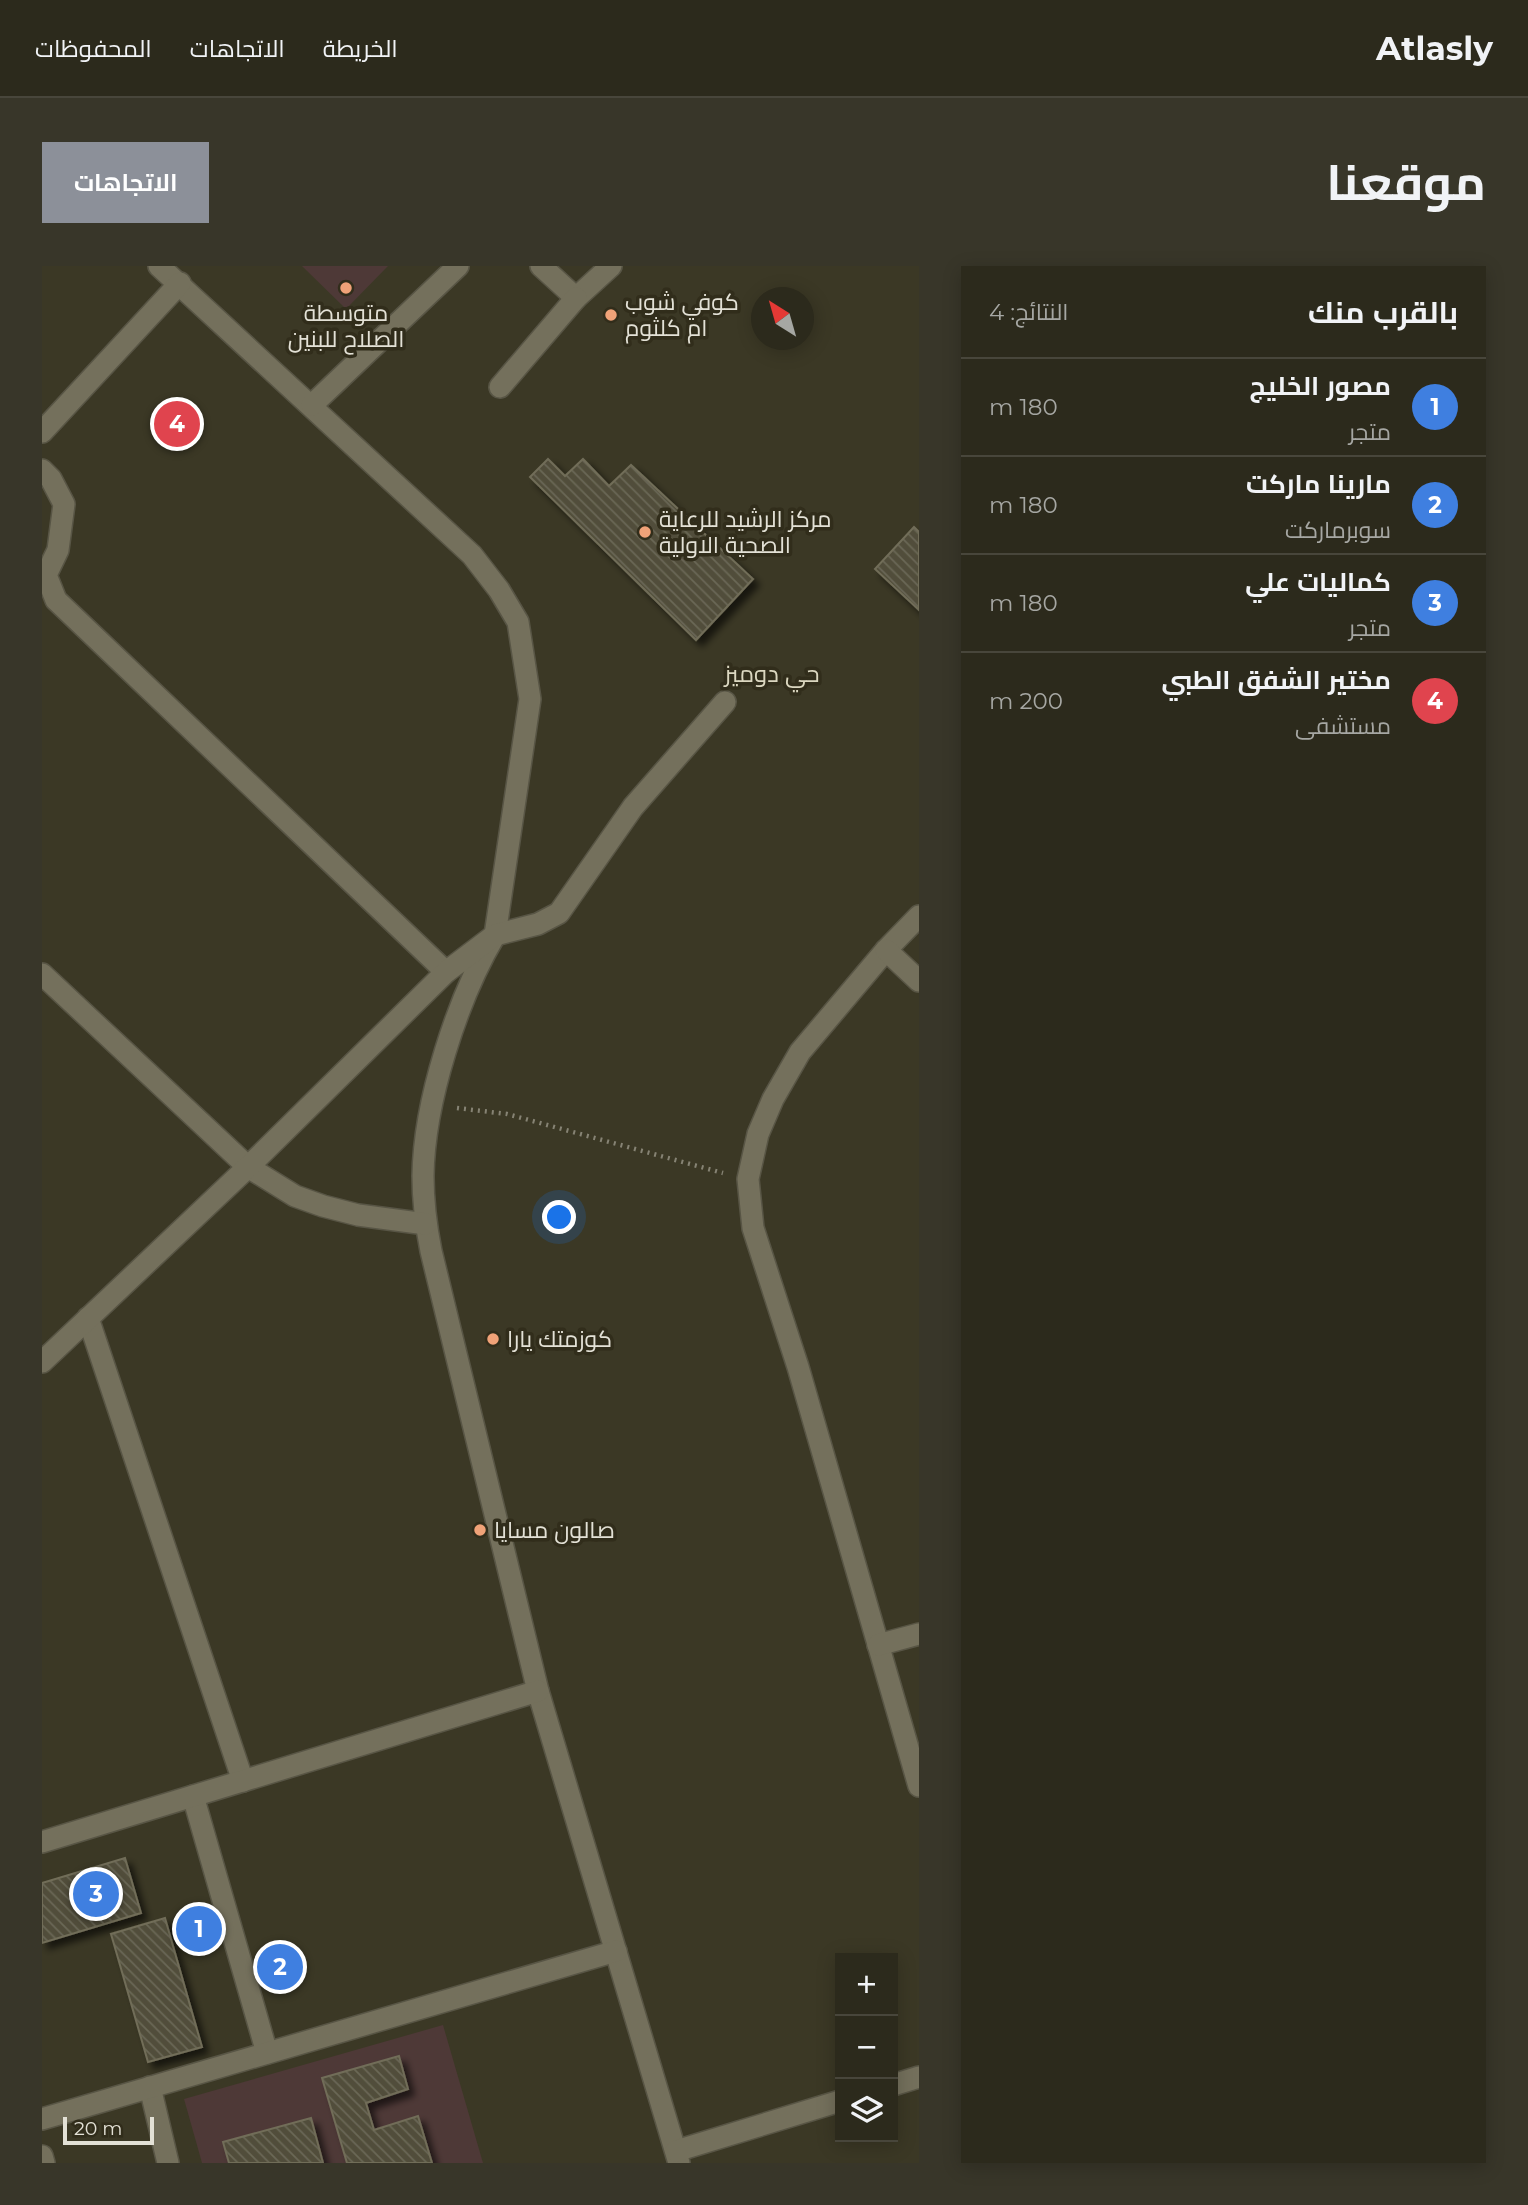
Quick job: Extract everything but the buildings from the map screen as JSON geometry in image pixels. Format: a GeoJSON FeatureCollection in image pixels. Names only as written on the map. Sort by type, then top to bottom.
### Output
{"type":"FeatureCollection","features":[{"type":"Feature","properties":{"kind":"street"},"geometry":{"type":"LineString","coordinates":[[159,266],[472,555],[499,590],[518,622],[530,699],[495,935],[477,965],[459,1011],[433,1105],[424,1152],[423,1200],[426,1224],[538,1691],[677,2157],[835,2103]]}},
{"type":"Feature","properties":{"kind":"street"},"geometry":{"type":"LineString","coordinates":[[312,405],[458,266]]}},
{"type":"Feature","properties":{"kind":"street"},"geometry":{"type":"LineString","coordinates":[[541,266],[576,298]]}},
{"type":"Feature","properties":{"kind":"street"},"geometry":{"type":"LineString","coordinates":[[500,387],[576,298],[611,266]]}},
{"type":"Feature","properties":{"kind":"street"},"geometry":{"type":"LineString","coordinates":[[42,432],[180,283]]}},
{"type":"Feature","properties":{"kind":"street"},"geometry":{"type":"LineString","coordinates":[[42,470],[51,479],[64,504],[58,550],[46,575],[57,600],[446,972]]}},
{"type":"Feature","properties":{"kind":"street"},"geometry":{"type":"LineString","coordinates":[[42,1362],[248,1167],[446,972],[495,935],[538,924],[558,913],[633,807],[725,702]]}},
{"type":"Feature","properties":{"kind":"street"},"geometry":{"type":"LineString","coordinates":[[919,916],[886,950],[800,1052],[773,1098],[758,1134],[748,1179],[753,1228],[799,1367],[919,1786]]}},
{"type":"Feature","properties":{"kind":"street"},"geometry":{"type":"LineString","coordinates":[[886,950],[919,981]]}},
{"type":"Feature","properties":{"kind":"street"},"geometry":{"type":"LineString","coordinates":[[42,974],[248,1167],[295,1196],[323,1206],[358,1215],[426,1224]]}},
{"type":"Feature","properties":{"kind":"street"},"geometry":{"type":"LineString","coordinates":[[88,1318],[243,1781]]}},
{"type":"Feature","properties":{"kind":"street"},"geometry":{"type":"LineString","coordinates":[[878,1645],[919,1634]]}},
{"type":"Feature","properties":{"kind":"street"},"geometry":{"type":"LineString","coordinates":[[42,1842],[538,1691]]}},
{"type":"Feature","properties":{"kind":"street"},"geometry":{"type":"LineString","coordinates":[[193,1796],[268,2053]]}},
{"type":"Feature","properties":{"kind":"street"},"geometry":{"type":"LineString","coordinates":[[42,2119],[616,1951]]}},
{"type":"Feature","properties":{"kind":"street"},"geometry":{"type":"LineString","coordinates":[[898,2083],[919,2077]]}},
{"type":"Feature","properties":{"kind":"street"},"geometry":{"type":"LineString","coordinates":[[150,2087],[168,2163]]}},
{"type":"Feature","properties":{"kind":"street"},"geometry":{"type":"LineString","coordinates":[[42,2156],[44,2163]]}},
{"type":"Feature","properties":{"kind":"path"},"geometry":{"type":"LineString","coordinates":[[433,1105],[507,1114],[748,1179]]}},
{"type":"Feature","properties":{"kind":"shaded area","name":"متوسطة الصلاح للبنين"},"geometry":{"type":"Polygon","coordinates":[[[302,266],[388,266],[346,309],[302,266]]]}},
{"type":"Feature","properties":{"kind":"shaded area"},"geometry":{"type":"Polygon","coordinates":[[[443,2025],[483,2163],[202,2163],[184,2099],[443,2025]]]}},
{"type":"Feature","properties":{"kind":"place","name":"متوسطة الصلاح للبنين"},"geometry":{"type":"Point","coordinates":[346,288]}},
{"type":"Feature","properties":{"kind":"place","name":"كوفي شوب ام كلثوم"},"geometry":{"type":"Point","coordinates":[611,315]}},
{"type":"Feature","properties":{"kind":"place","name":"مختير الشفق الطبي"},"geometry":{"type":"Point","coordinates":[177,424]}},
{"type":"Feature","properties":{"kind":"place","name":"مركز الرشيد للرعاية الصحية الاولية"},"geometry":{"type":"Point","coordinates":[645,532]}},
{"type":"Feature","properties":{"kind":"place","name":"كوزمتك يارا"},"geometry":{"type":"Point","coordinates":[493,1339]}},
{"type":"Feature","properties":{"kind":"place","name":"صالون مسايا"},"geometry":{"type":"Point","coordinates":[480,1530]}},
{"type":"Feature","properties":{"kind":"place","name":"كماليات علي"},"geometry":{"type":"Point","coordinates":[96,1894]}},
{"type":"Feature","properties":{"kind":"place","name":"مصور الخليج"},"geometry":{"type":"Point","coordinates":[199,1929]}},
{"type":"Feature","properties":{"kind":"place","name":"مارينا ماركت"},"geometry":{"type":"Point","coordinates":[280,1967]}},
{"type":"Feature","properties":{"kind":"district","name":"حي دوميز"},"geometry":{"type":"Point","coordinates":[772,673]}}]}
